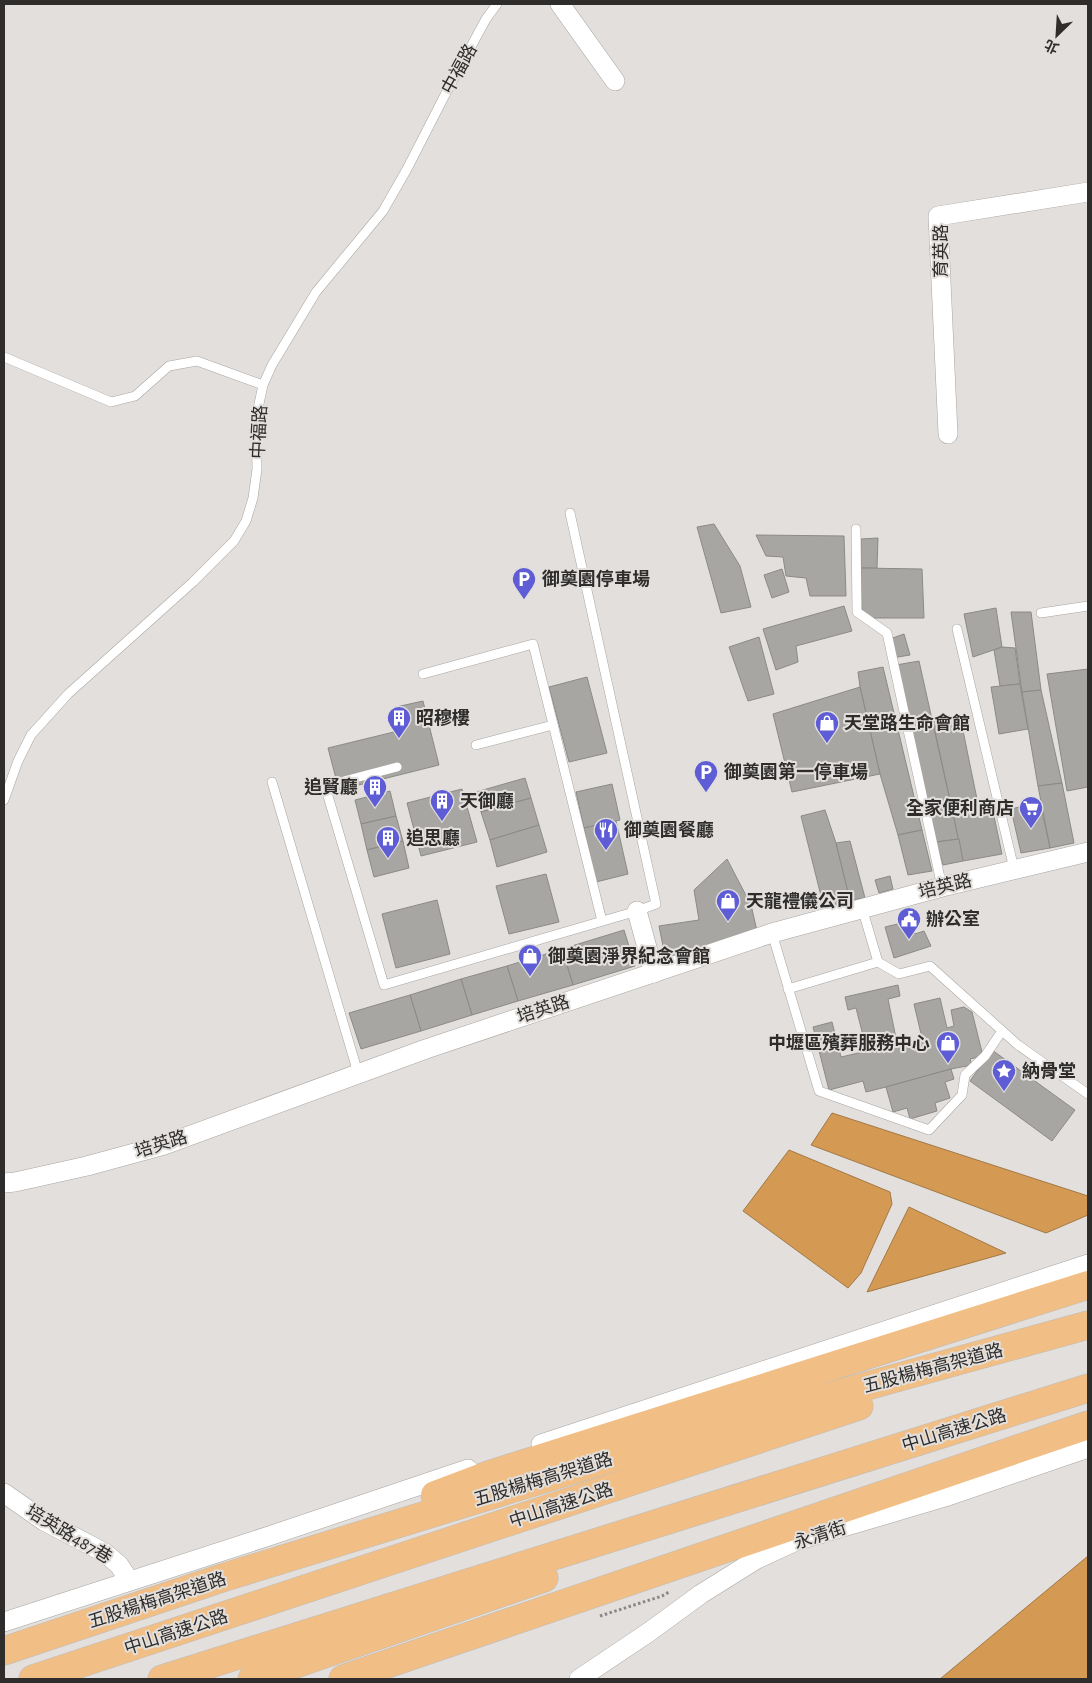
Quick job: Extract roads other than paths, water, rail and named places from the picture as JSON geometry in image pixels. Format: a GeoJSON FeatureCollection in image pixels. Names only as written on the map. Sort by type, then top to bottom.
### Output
{"type":"FeatureCollection","features":[{"type":"Feature","properties":{"kind":"highway"},"geometry":{"type":"LineString","coordinates":[[225,1577],[488,1475],[1088,1285]]}},
{"type":"Feature","properties":{"kind":"highway","name":"五股楊梅高架道路"},"geometry":{"type":"LineString","coordinates":[[4,1651],[225,1577],[657,1444],[1088,1325]]}},
{"type":"Feature","properties":{"kind":"highway","name":"中山高速公路"},"geometry":{"type":"LineString","coordinates":[[33,1679],[1088,1331]]}},
{"type":"Feature","properties":{"kind":"highway"},"geometry":{"type":"LineString","coordinates":[[252,1679],[1088,1388]]}},
{"type":"Feature","properties":{"kind":"highway","name":"中山高速公路"},"geometry":{"type":"LineString","coordinates":[[162,1679],[1088,1388]]}},
{"type":"Feature","properties":{"kind":"highway"},"geometry":{"type":"LineString","coordinates":[[343,1679],[1088,1425]]}},
{"type":"Feature","properties":{"kind":"street"},"geometry":{"type":"LineString","coordinates":[[560,4],[615,81]]}},
{"type":"Feature","properties":{"kind":"street","name":"育英路"},"geometry":{"type":"LineString","coordinates":[[948,434],[938,216],[1088,192]]}},
{"type":"Feature","properties":{"kind":"street","name":"培英路"},"geometry":{"type":"LineString","coordinates":[[4,1183],[87,1166],[164,1145],[426,1049],[772,933],[942,887],[1088,852]]}},
{"type":"Feature","properties":{"kind":"street"},"geometry":{"type":"LineString","coordinates":[[637,911],[654,973]]}},
{"type":"Feature","properties":{"kind":"street"},"geometry":{"type":"LineString","coordinates":[[4,1622],[1088,1264]]}},
{"type":"Feature","properties":{"kind":"street","name":"永清街"},"geometry":{"type":"LineString","coordinates":[[579,1679],[701,1594],[757,1559],[790,1544],[945,1497],[1088,1448]]}},
{"type":"Feature","properties":{"kind":"street","name":"培英路487巷"},"geometry":{"type":"LineString","coordinates":[[4,1493],[44,1521],[105,1553],[119,1565],[129,1580]]}},
{"type":"Feature","properties":{"kind":"lane","name":"中福路"},"geometry":{"type":"LineString","coordinates":[[4,800],[18,761],[31,735],[68,694],[192,582],[234,541],[246,521],[254,498],[257,469],[256,418],[264,385],[272,365],[316,292],[383,211],[486,19],[497,4]]}},
{"type":"Feature","properties":{"kind":"lane"},"geometry":{"type":"LineString","coordinates":[[4,357],[111,402],[135,396],[169,366],[197,362],[264,385]]}},
{"type":"Feature","properties":{"kind":"lane"},"geometry":{"type":"LineString","coordinates":[[397,767],[325,786],[384,985],[602,922],[656,904],[570,513]]}},
{"type":"Feature","properties":{"kind":"lane"},"geometry":{"type":"LineString","coordinates":[[856,529],[857,612],[887,633],[942,887]]}},
{"type":"Feature","properties":{"kind":"lane"},"geometry":{"type":"LineString","coordinates":[[1040,613],[1088,606]]}},
{"type":"Feature","properties":{"kind":"lane"},"geometry":{"type":"LineString","coordinates":[[957,630],[1014,869]]}},
{"type":"Feature","properties":{"kind":"lane"},"geometry":{"type":"LineString","coordinates":[[423,674],[533,644],[602,922]]}},
{"type":"Feature","properties":{"kind":"lane"},"geometry":{"type":"LineString","coordinates":[[476,745],[553,725]]}},
{"type":"Feature","properties":{"kind":"lane"},"geometry":{"type":"LineString","coordinates":[[272,782],[358,1073]]}},
{"type":"Feature","properties":{"kind":"lane"},"geometry":{"type":"LineString","coordinates":[[862,908],[878,962],[899,974],[930,966],[1018,1045],[1088,1094]]}},
{"type":"Feature","properties":{"kind":"lane"},"geometry":{"type":"LineString","coordinates":[[772,933],[818,1091],[929,1130],[962,1095],[965,1076],[985,1056],[1002,1031]]}},
{"type":"Feature","properties":{"kind":"lane"},"geometry":{"type":"LineString","coordinates":[[788,989],[878,962]]}},
{"type":"Feature","properties":{"kind":"place","name":"御奠園停車場"},"geometry":{"type":"Point","coordinates":[524,600]}},
{"type":"Feature","properties":{"kind":"place","name":"昭穆樓"},"geometry":{"type":"Point","coordinates":[399,739]}},
{"type":"Feature","properties":{"kind":"place","name":"天堂路生命會館"},"geometry":{"type":"Point","coordinates":[827,744]}},
{"type":"Feature","properties":{"kind":"place","name":"御奠園第一停車場"},"geometry":{"type":"Point","coordinates":[706,793]}},
{"type":"Feature","properties":{"kind":"place","name":"追賢廳"},"geometry":{"type":"Point","coordinates":[375,808]}},
{"type":"Feature","properties":{"kind":"place","name":"天御廳"},"geometry":{"type":"Point","coordinates":[442,822]}},
{"type":"Feature","properties":{"kind":"place","name":"全家便利商店"},"geometry":{"type":"Point","coordinates":[1031,829]}},
{"type":"Feature","properties":{"kind":"place","name":"御奠園餐廳"},"geometry":{"type":"Point","coordinates":[606,851]}},
{"type":"Feature","properties":{"kind":"place","name":"追思廳"},"geometry":{"type":"Point","coordinates":[388,859]}},
{"type":"Feature","properties":{"kind":"place","name":"天龍禮儀公司"},"geometry":{"type":"Point","coordinates":[728,922]}},
{"type":"Feature","properties":{"kind":"place","name":"辦公室"},"geometry":{"type":"Point","coordinates":[909,940]}},
{"type":"Feature","properties":{"kind":"place","name":"御奠園淨界紀念會館"},"geometry":{"type":"Point","coordinates":[530,977]}},
{"type":"Feature","properties":{"kind":"place","name":"中壢區殯葬服務中心"},"geometry":{"type":"Point","coordinates":[948,1064]}},
{"type":"Feature","properties":{"kind":"place","name":"納骨堂"},"geometry":{"type":"Point","coordinates":[1004,1092]}}]}
